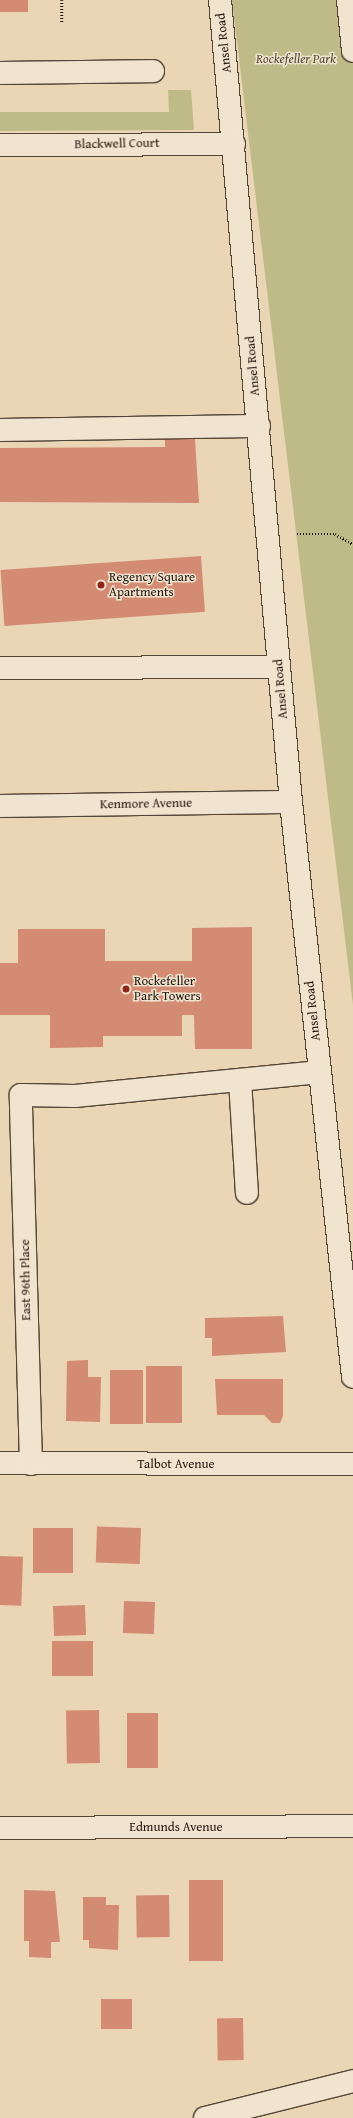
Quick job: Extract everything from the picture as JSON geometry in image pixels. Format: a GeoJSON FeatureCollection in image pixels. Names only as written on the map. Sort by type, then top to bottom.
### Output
{"type":"FeatureCollection","features":[{"type":"Feature","properties":{"kind":"street","name":"Ansel Road"},"geometry":{"type":"LineString","coordinates":[[220,0],[259,426],[291,802],[353,1377]]}},
{"type":"Feature","properties":{"kind":"street"},"geometry":{"type":"LineString","coordinates":[[348,0],[353,51]]}},
{"type":"Feature","properties":{"kind":"street"},"geometry":{"type":"LineString","coordinates":[[0,73],[153,71]]}},
{"type":"Feature","properties":{"kind":"street","name":"Blackwell Court"},"geometry":{"type":"LineString","coordinates":[[0,145],[234,144]]}},
{"type":"Feature","properties":{"kind":"street"},"geometry":{"type":"LineString","coordinates":[[0,430],[259,426]]}},
{"type":"Feature","properties":{"kind":"street"},"geometry":{"type":"LineString","coordinates":[[0,668],[279,667]]}},
{"type":"Feature","properties":{"kind":"street","name":"Kenmore Avenue"},"geometry":{"type":"LineString","coordinates":[[0,806],[291,802]]}},
{"type":"Feature","properties":{"kind":"street"},"geometry":{"type":"LineString","coordinates":[[247,1193],[240,1080],[320,1072]]}},
{"type":"Feature","properties":{"kind":"street","name":"East 96th Place"},"geometry":{"type":"LineString","coordinates":[[31,1464],[21,1095],[75,1096],[240,1080]]}},
{"type":"Feature","properties":{"kind":"street","name":"Talbot Avenue"},"geometry":{"type":"LineString","coordinates":[[0,1464],[353,1464]]}},
{"type":"Feature","properties":{"kind":"street","name":"Edmunds Avenue"},"geometry":{"type":"LineString","coordinates":[[0,1828],[353,1826]]}},
{"type":"Feature","properties":{"kind":"street"},"geometry":{"type":"LineString","coordinates":[[205,2118],[353,2081]]}},
{"type":"Feature","properties":{"kind":"path"},"geometry":{"type":"LineString","coordinates":[[62,0],[62,23]]}},
{"type":"Feature","properties":{"kind":"path"},"geometry":{"type":"LineString","coordinates":[[297,534],[335,534],[353,544]]}},
{"type":"Feature","properties":{"kind":"green space","name":"Rockefeller Park"},"geometry":{"type":"Polygon","coordinates":[[[232,0],[353,0],[353,1005],[232,0]]]}},
{"type":"Feature","properties":{"kind":"green space"},"geometry":{"type":"Polygon","coordinates":[[[168,90],[191,90],[194,130],[0,131],[0,112],[169,112],[168,90]]]}},
{"type":"Feature","properties":{"kind":"building"},"geometry":{"type":"Polygon","coordinates":[[[0,0],[28,0],[28,12],[0,12],[0,0]]]}},
{"type":"Feature","properties":{"kind":"building"},"geometry":{"type":"Polygon","coordinates":[[[165,439],[195,439],[199,503],[0,502],[0,448],[165,447],[165,439]]]}},
{"type":"Feature","properties":{"kind":"building","name":"Regency Square Apartments"},"geometry":{"type":"Polygon","coordinates":[[[201,556],[205,612],[4,626],[0,570],[201,556]]]}},
{"type":"Feature","properties":{"kind":"building","name":"Rockefeller Park Towers"},"geometry":{"type":"Polygon","coordinates":[[[252,927],[252,1049],[195,1049],[194,1015],[182,1015],[182,1036],[103,1036],[103,1047],[50,1048],[50,1015],[0,1015],[0,963],[18,963],[18,929],[105,929],[105,961],[192,961],[192,928],[252,927]]]}},
{"type":"Feature","properties":{"kind":"building"},"geometry":{"type":"Polygon","coordinates":[[[283,1316],[286,1352],[212,1356],[212,1338],[205,1338],[205,1318],[283,1316]]]}},
{"type":"Feature","properties":{"kind":"building"},"geometry":{"type":"Polygon","coordinates":[[[88,1360],[88,1377],[101,1377],[100,1422],[66,1421],[67,1361],[88,1360]]]}},
{"type":"Feature","properties":{"kind":"building"},"geometry":{"type":"Polygon","coordinates":[[[146,1366],[182,1366],[182,1423],[146,1423],[146,1366]]]}},
{"type":"Feature","properties":{"kind":"building"},"geometry":{"type":"Polygon","coordinates":[[[110,1370],[143,1370],[143,1424],[110,1424],[110,1370]]]}},
{"type":"Feature","properties":{"kind":"building"},"geometry":{"type":"Polygon","coordinates":[[[215,1379],[283,1379],[283,1416],[280,1423],[272,1423],[264,1415],[217,1415],[215,1379]]]}},
{"type":"Feature","properties":{"kind":"building"},"geometry":{"type":"Polygon","coordinates":[[[97,1526],[141,1528],[140,1564],[96,1562],[97,1526]]]}},
{"type":"Feature","properties":{"kind":"building"},"geometry":{"type":"Polygon","coordinates":[[[33,1528],[73,1528],[73,1573],[33,1573],[33,1528]]]}},
{"type":"Feature","properties":{"kind":"building"},"geometry":{"type":"Polygon","coordinates":[[[0,1556],[23,1557],[21,1606],[0,1605],[0,1556]]]}},
{"type":"Feature","properties":{"kind":"building"},"geometry":{"type":"Polygon","coordinates":[[[124,1601],[155,1602],[154,1634],[123,1633],[124,1601]]]}},
{"type":"Feature","properties":{"kind":"building"},"geometry":{"type":"Polygon","coordinates":[[[85,1605],[86,1635],[54,1636],[53,1606],[85,1605]]]}},
{"type":"Feature","properties":{"kind":"building"},"geometry":{"type":"Polygon","coordinates":[[[52,1641],[93,1641],[93,1676],[52,1676],[52,1641]]]}},
{"type":"Feature","properties":{"kind":"building"},"geometry":{"type":"Polygon","coordinates":[[[99,1710],[100,1763],[67,1764],[66,1711],[99,1710]]]}},
{"type":"Feature","properties":{"kind":"building"},"geometry":{"type":"Polygon","coordinates":[[[127,1713],[158,1713],[158,1768],[127,1768],[127,1713]]]}},
{"type":"Feature","properties":{"kind":"building"},"geometry":{"type":"Polygon","coordinates":[[[189,1880],[223,1880],[223,1961],[189,1961],[189,1880]]]}},
{"type":"Feature","properties":{"kind":"building"},"geometry":{"type":"Polygon","coordinates":[[[24,1890],[55,1891],[60,1942],[51,1942],[51,1958],[29,1957],[29,1941],[24,1941],[24,1890]]]}},
{"type":"Feature","properties":{"kind":"building"},"geometry":{"type":"Polygon","coordinates":[[[169,1895],[170,1937],[137,1938],[136,1896],[169,1895]]]}},
{"type":"Feature","properties":{"kind":"building"},"geometry":{"type":"Polygon","coordinates":[[[83,1897],[106,1897],[106,1905],[119,1905],[118,1950],[89,1948],[89,1940],[83,1940],[83,1897]]]}},
{"type":"Feature","properties":{"kind":"building"},"geometry":{"type":"Polygon","coordinates":[[[101,1999],[132,1999],[132,2029],[101,2029],[101,1999]]]}},
{"type":"Feature","properties":{"kind":"building"},"geometry":{"type":"Polygon","coordinates":[[[217,2018],[243,2018],[244,2060],[218,2060],[217,2018]]]}},
{"type":"Feature","properties":{"kind":"place","name":"Regency Square Apartments"},"geometry":{"type":"Point","coordinates":[101,585]}},
{"type":"Feature","properties":{"kind":"place","name":"Rockefeller Park Towers"},"geometry":{"type":"Point","coordinates":[126,989]}}]}
